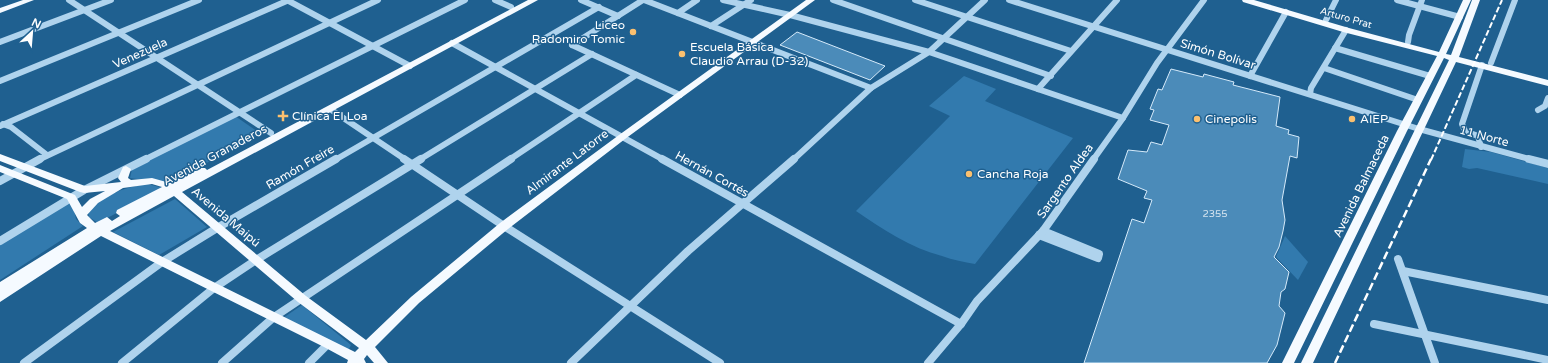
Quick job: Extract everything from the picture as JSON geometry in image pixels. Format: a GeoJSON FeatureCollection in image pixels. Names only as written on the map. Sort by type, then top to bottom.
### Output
{"type":"FeatureCollection","features":[{"type":"Feature","properties":{"kind":"main road"},"geometry":{"type":"LineString","coordinates":[[0,9],[22,0]]}},
{"type":"Feature","properties":{"kind":"main road"},"geometry":{"type":"LineString","coordinates":[[0,9],[30,0]]}},
{"type":"Feature","properties":{"kind":"main road","name":"Avenida Granaderos"},"geometry":{"type":"LineString","coordinates":[[172,189],[330,108],[524,0]]}},
{"type":"Feature","properties":{"kind":"main road","name":"Avenida Granaderos"},"geometry":{"type":"LineString","coordinates":[[0,288],[98,230],[271,133],[452,43],[534,0]]}},
{"type":"Feature","properties":{"kind":"main road","name":"Almirante Latorre"},"geometry":{"type":"LineString","coordinates":[[357,362],[367,347],[431,285],[504,226],[622,137],[811,0]]}},
{"type":"Feature","properties":{"kind":"main road","name":"Arturo Prat"},"geometry":{"type":"LineString","coordinates":[[1246,0],[1346,30],[1443,53]]}},
{"type":"Feature","properties":{"kind":"main road","name":"Arturo Prat"},"geometry":{"type":"LineString","coordinates":[[1257,0],[1443,53]]}},
{"type":"Feature","properties":{"kind":"main road","name":"Avenida Balmaceda"},"geometry":{"type":"LineString","coordinates":[[1288,363],[1430,76],[1443,53],[1467,0]]}},
{"type":"Feature","properties":{"kind":"main road"},"geometry":{"type":"LineString","coordinates":[[1307,363],[1455,56],[1476,0]]}},
{"type":"Feature","properties":{"kind":"main road"},"geometry":{"type":"LineString","coordinates":[[1443,53],[1548,77]]}},
{"type":"Feature","properties":{"kind":"main road"},"geometry":{"type":"LineString","coordinates":[[1455,56],[1548,83]]}},
{"type":"Feature","properties":{"kind":"main road","name":"Avenida Maipú"},"geometry":{"type":"LineString","coordinates":[[0,158],[84,190],[152,181],[162,183],[172,189],[302,299],[367,347],[382,363]]}},
{"type":"Feature","properties":{"kind":"main road"},"geometry":{"type":"LineString","coordinates":[[0,168],[71,197],[84,220],[98,230],[328,344],[357,362]]}},
{"type":"Feature","properties":{"kind":"main road"},"geometry":{"type":"LineString","coordinates":[[81,215],[94,201],[109,192],[128,184],[123,178],[126,169]]}},
{"type":"Feature","properties":{"kind":"main road","name":"Avenida Granaderos"},"geometry":{"type":"LineString","coordinates":[[0,298],[98,230]]}},
{"type":"Feature","properties":{"kind":"street"},"geometry":{"type":"LineString","coordinates":[[69,0],[240,111],[271,133]]}},
{"type":"Feature","properties":{"kind":"street"},"geometry":{"type":"LineString","coordinates":[[0,42],[111,0]]}},
{"type":"Feature","properties":{"kind":"street"},"geometry":{"type":"LineString","coordinates":[[0,81],[199,0]]}},
{"type":"Feature","properties":{"kind":"street"},"geometry":{"type":"LineString","coordinates":[[288,0],[407,65]]}},
{"type":"Feature","properties":{"kind":"street","name":"Venezuela"},"geometry":{"type":"LineString","coordinates":[[1,124],[157,58],[288,0]]}},
{"type":"Feature","properties":{"kind":"street"},"geometry":{"type":"LineString","coordinates":[[0,181],[47,155],[378,0]]}},
{"type":"Feature","properties":{"kind":"street"},"geometry":{"type":"LineString","coordinates":[[0,241],[84,190],[465,0]]}},
{"type":"Feature","properties":{"kind":"street"},"geometry":{"type":"LineString","coordinates":[[495,0],[510,7]]}},
{"type":"Feature","properties":{"kind":"street"},"geometry":{"type":"LineString","coordinates":[[581,0],[618,16]]}},
{"type":"Feature","properties":{"kind":"street"},"geometry":{"type":"LineString","coordinates":[[680,95],[572,45],[643,0],[871,88]]}},
{"type":"Feature","properties":{"kind":"street"},"geometry":{"type":"LineString","coordinates":[[678,13],[697,0]]}},
{"type":"Feature","properties":{"kind":"street"},"geometry":{"type":"LineString","coordinates":[[723,0],[790,15],[928,52],[1123,118]]}},
{"type":"Feature","properties":{"kind":"street"},"geometry":{"type":"LineString","coordinates":[[711,26],[751,0]]}},
{"type":"Feature","properties":{"kind":"street"},"geometry":{"type":"LineString","coordinates":[[833,0],[1051,76]]}},
{"type":"Feature","properties":{"kind":"street"},"geometry":{"type":"LineString","coordinates":[[915,0],[966,18],[1071,51]]}},
{"type":"Feature","properties":{"kind":"street"},"geometry":{"type":"LineString","coordinates":[[571,363],[688,251],[744,204],[871,88],[928,52],[985,0]]}},
{"type":"Feature","properties":{"kind":"street","name":"Simón Bolívar"},"geometry":{"type":"LineString","coordinates":[[1010,0],[1419,129]]}},
{"type":"Feature","properties":{"kind":"street"},"geometry":{"type":"LineString","coordinates":[[1038,89],[1117,0]]}},
{"type":"Feature","properties":{"kind":"street","name":"Sargento Aldea"},"geometry":{"type":"LineString","coordinates":[[928,363],[961,324],[982,296],[1041,233],[1123,118],[1151,72],[1204,0]]}},
{"type":"Feature","properties":{"kind":"street"},"geometry":{"type":"LineString","coordinates":[[1326,20],[1336,0]]}},
{"type":"Feature","properties":{"kind":"street"},"geometry":{"type":"LineString","coordinates":[[1397,0],[1460,17]]}},
{"type":"Feature","properties":{"kind":"street"},"geometry":{"type":"LineString","coordinates":[[1408,42],[1409,35],[1422,0]]}},
{"type":"Feature","properties":{"kind":"street"},"geometry":{"type":"LineString","coordinates":[[1491,63],[1515,0]]}},
{"type":"Feature","properties":{"kind":"street","name":"Ramón Freire"},"geometry":{"type":"LineString","coordinates":[[24,363],[162,262],[217,228],[599,7]]}},
{"type":"Feature","properties":{"kind":"street"},"geometry":{"type":"LineString","coordinates":[[1250,76],[1286,12]]}},
{"type":"Feature","properties":{"kind":"street"},"geometry":{"type":"LineString","coordinates":[[1310,94],[1311,88],[1346,30]]}},
{"type":"Feature","properties":{"kind":"street","name":"Hernán Cortés"},"geometry":{"type":"LineString","coordinates":[[452,43],[961,324]]}},
{"type":"Feature","properties":{"kind":"street"},"geometry":{"type":"LineString","coordinates":[[1335,48],[1430,76]]}},
{"type":"Feature","properties":{"kind":"street"},"geometry":{"type":"LineString","coordinates":[[122,363],[214,288],[256,260],[592,54]]}},
{"type":"Feature","properties":{"kind":"street"},"geometry":{"type":"LineString","coordinates":[[1481,147],[1478,136],[1465,131],[1462,124],[1482,65]]}},
{"type":"Feature","properties":{"kind":"street"},"geometry":{"type":"LineString","coordinates":[[1324,68],[1418,100]]}},
{"type":"Feature","properties":{"kind":"street"},"geometry":{"type":"LineString","coordinates":[[222,363],[274,317],[636,75]]}},
{"type":"Feature","properties":{"kind":"street"},"geometry":{"type":"LineString","coordinates":[[1538,110],[1545,106],[1548,98]]}},
{"type":"Feature","properties":{"kind":"street"},"geometry":{"type":"LineString","coordinates":[[330,108],[504,226],[720,363]]}},
{"type":"Feature","properties":{"kind":"street"},"geometry":{"type":"LineString","coordinates":[[1,124],[11,127],[47,155]]}},
{"type":"Feature","properties":{"kind":"street","name":"11 Norte"},"geometry":{"type":"LineString","coordinates":[[1419,129],[1547,164]]}},
{"type":"Feature","properties":{"kind":"street"},"geometry":{"type":"LineString","coordinates":[[1041,233],[1099,254],[1098,258],[1041,233]]}},
{"type":"Feature","properties":{"kind":"street"},"geometry":{"type":"LineString","coordinates":[[1398,259],[1435,363]]}},
{"type":"Feature","properties":{"kind":"street"},"geometry":{"type":"LineString","coordinates":[[1403,271],[1548,300]]}},
{"type":"Feature","properties":{"kind":"street"},"geometry":{"type":"LineString","coordinates":[[1374,324],[1548,360]]}},
{"type":"Feature","properties":{"kind":"street"},"geometry":{"type":"LineString","coordinates":[[309,363],[328,344]]}},
{"type":"Feature","properties":{"kind":"street"},"geometry":{"type":"LineString","coordinates":[[1520,354],[1524,363]]}},
{"type":"Feature","properties":{"kind":"shaded area","name":"Cancha Roja"},"geometry":{"type":"Polygon","coordinates":[[[964,76],[996,89],[985,101],[1073,138],[975,264],[930,253],[886,231],[856,211],[950,116],[929,106],[964,76]]]}},
{"type":"Feature","properties":{"kind":"shaded area"},"geometry":{"type":"Polygon","coordinates":[[[235,116],[261,134],[169,183],[130,178],[132,169],[235,116]]]}},
{"type":"Feature","properties":{"kind":"shaded area"},"geometry":{"type":"Polygon","coordinates":[[[1465,149],[1491,152],[1548,168],[1548,184],[1477,168],[1469,169],[1462,167],[1465,149]]]}},
{"type":"Feature","properties":{"kind":"shaded area"},"geometry":{"type":"Polygon","coordinates":[[[148,184],[163,188],[98,223],[89,217],[88,212],[94,206],[115,192],[148,184]]]}},
{"type":"Feature","properties":{"kind":"shaded area"},"geometry":{"type":"Polygon","coordinates":[[[175,199],[207,227],[159,255],[113,232],[175,199]]]}},
{"type":"Feature","properties":{"kind":"shaded area"},"geometry":{"type":"Polygon","coordinates":[[[65,204],[70,204],[74,210],[76,219],[83,226],[0,280],[0,244],[65,204]]]}},
{"type":"Feature","properties":{"kind":"shaded area"},"geometry":{"type":"Polygon","coordinates":[[[1285,236],[1308,262],[1298,280],[1276,257],[1285,236]]]}},
{"type":"Feature","properties":{"kind":"shaded area"},"geometry":{"type":"Polygon","coordinates":[[[302,305],[351,345],[348,351],[283,318],[302,305]]]}},
{"type":"Feature","properties":{"kind":"building"},"geometry":{"type":"Polygon","coordinates":[[[797,32],[885,66],[870,80],[780,45],[797,32]]]}},
{"type":"Feature","properties":{"kind":"building"},"geometry":{"type":"Polygon","coordinates":[[[1171,69],[1203,77],[1204,74],[1234,82],[1233,85],[1280,97],[1276,126],[1289,130],[1288,134],[1299,137],[1297,158],[1290,156],[1282,200],[1285,220],[1279,247],[1274,257],[1289,272],[1285,289],[1281,292],[1279,306],[1285,313],[1277,345],[1267,363],[1084,363],[1132,219],[1144,223],[1152,200],[1144,198],[1147,191],[1118,179],[1128,150],[1147,152],[1151,142],[1162,145],[1169,125],[1150,120],[1154,110],[1150,109],[1158,89],[1162,90],[1171,69]]]}},
{"type":"Feature","properties":{"kind":"railway"},"geometry":{"type":"LineString","coordinates":[[1431,160],[1502,0]]}},
{"type":"Feature","properties":{"kind":"railway"},"geometry":{"type":"LineString","coordinates":[[1335,363],[1431,159]]}},
{"type":"Feature","properties":{"kind":"place","name":"Liceo Radomiro Tomic"},"geometry":{"type":"Point","coordinates":[633,32]}},
{"type":"Feature","properties":{"kind":"place","name":"Escuela Básica Claudio Arrau (D-32)"},"geometry":{"type":"Point","coordinates":[682,54]}},
{"type":"Feature","properties":{"kind":"place","name":"Clínica El Loa"},"geometry":{"type":"Point","coordinates":[283,116]}},
{"type":"Feature","properties":{"kind":"place","name":"Cinepolis"},"geometry":{"type":"Point","coordinates":[1197,119]}},
{"type":"Feature","properties":{"kind":"place","name":"AIEP"},"geometry":{"type":"Point","coordinates":[1352,119]}},
{"type":"Feature","properties":{"kind":"place","name":"Cancha Roja"},"geometry":{"type":"Point","coordinates":[969,174]}}]}
